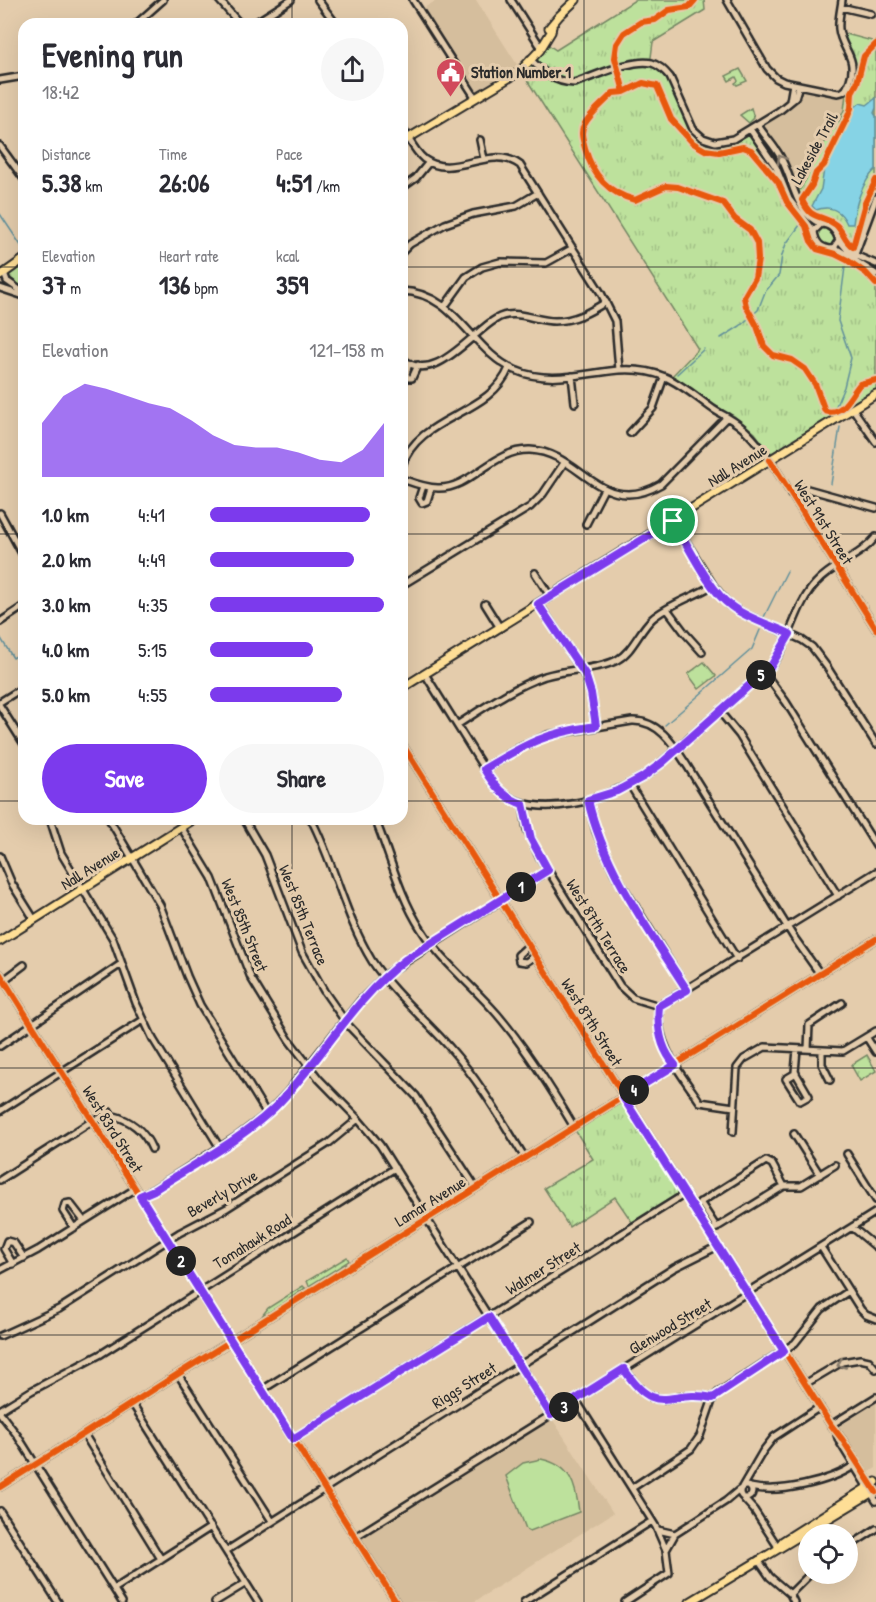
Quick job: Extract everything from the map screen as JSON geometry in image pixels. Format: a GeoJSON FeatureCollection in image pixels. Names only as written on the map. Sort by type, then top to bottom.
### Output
{"type":"FeatureCollection","features":[{"type":"Feature","properties":{"kind":"main road"},"geometry":{"type":"LineString","coordinates":[[531,59],[559,16],[576,0]]}},
{"type":"Feature","properties":{"kind":"main road"},"geometry":{"type":"LineString","coordinates":[[408,138],[515,73],[544,44],[552,26]]}},
{"type":"Feature","properties":{"kind":"main road"},"geometry":{"type":"LineString","coordinates":[[2,275],[18,263]]}},
{"type":"Feature","properties":{"kind":"main road","name":"Nall Avenue"},"geometry":{"type":"LineString","coordinates":[[408,684],[876,394]]}},
{"type":"Feature","properties":{"kind":"main road","name":"Nall Avenue"},"geometry":{"type":"LineString","coordinates":[[0,941],[184,825]]}},
{"type":"Feature","properties":{"kind":"main road"},"geometry":{"type":"LineString","coordinates":[[690,1602],[778,1547],[783,1541],[873,1489]]}},
{"type":"Feature","properties":{"kind":"street"},"geometry":{"type":"LineString","coordinates":[[143,18],[163,0]]}},
{"type":"Feature","properties":{"kind":"street"},"geometry":{"type":"LineString","coordinates":[[219,0],[235,18]]}},
{"type":"Feature","properties":{"kind":"street"},"geometry":{"type":"LineString","coordinates":[[262,18],[291,0]]}},
{"type":"Feature","properties":{"kind":"street"},"geometry":{"type":"LineString","coordinates":[[318,0],[332,18]]}},
{"type":"Feature","properties":{"kind":"street"},"geometry":{"type":"LineString","coordinates":[[413,0],[475,97]]}},
{"type":"Feature","properties":{"kind":"street"},"geometry":{"type":"LineString","coordinates":[[512,0],[539,44]]}},
{"type":"Feature","properties":{"kind":"street"},"geometry":{"type":"LineString","coordinates":[[727,0],[770,72],[781,80],[838,93],[847,88],[852,75],[852,64],[839,30],[842,3],[871,14]]}},
{"type":"Feature","properties":{"kind":"street"},"geometry":{"type":"LineString","coordinates":[[531,59],[557,81],[574,82],[634,64],[653,64],[664,70],[670,77],[691,126],[700,136],[711,141],[723,142],[733,139],[758,125],[790,101],[796,84]]}},
{"type":"Feature","properties":{"kind":"street"},"geometry":{"type":"LineString","coordinates":[[0,80],[18,77]]}},
{"type":"Feature","properties":{"kind":"street"},"geometry":{"type":"LineString","coordinates":[[758,125],[783,162],[794,193],[804,210],[813,220],[833,229],[854,258],[876,264]]}},
{"type":"Feature","properties":{"kind":"street"},"geometry":{"type":"LineString","coordinates":[[750,129],[773,162],[793,206],[814,231],[815,240],[820,246],[839,250],[876,274]]}},
{"type":"Feature","properties":{"kind":"street"},"geometry":{"type":"LineString","coordinates":[[480,140],[484,159]]}},
{"type":"Feature","properties":{"kind":"street"},"geometry":{"type":"LineString","coordinates":[[408,143],[429,162],[447,166],[498,157],[515,161],[523,169],[606,302],[615,321],[619,370]]}},
{"type":"Feature","properties":{"kind":"street"},"geometry":{"type":"LineString","coordinates":[[0,146],[18,171]]}},
{"type":"Feature","properties":{"kind":"street"},"geometry":{"type":"LineString","coordinates":[[408,183],[429,162]]}},
{"type":"Feature","properties":{"kind":"street"},"geometry":{"type":"LineString","coordinates":[[408,246],[445,224],[473,214],[516,206],[538,193]]}},
{"type":"Feature","properties":{"kind":"street"},"geometry":{"type":"LineString","coordinates":[[854,258],[876,198]]}},
{"type":"Feature","properties":{"kind":"street"},"geometry":{"type":"LineString","coordinates":[[814,231],[821,224]]}},
{"type":"Feature","properties":{"kind":"street"},"geometry":{"type":"LineString","coordinates":[[833,249],[839,240]]}},
{"type":"Feature","properties":{"kind":"street"},"geometry":{"type":"LineString","coordinates":[[444,306],[461,283],[482,267],[500,262],[546,263],[573,248]]}},
{"type":"Feature","properties":{"kind":"street"},"geometry":{"type":"LineString","coordinates":[[2,275],[18,289]]}},
{"type":"Feature","properties":{"kind":"street"},"geometry":{"type":"LineString","coordinates":[[0,288],[18,292]]}},
{"type":"Feature","properties":{"kind":"street"},"geometry":{"type":"LineString","coordinates":[[408,292],[426,296],[444,306],[509,368],[503,380],[492,392],[420,437],[408,453]]}},
{"type":"Feature","properties":{"kind":"street"},"geometry":{"type":"LineString","coordinates":[[408,367],[409,363],[430,364],[451,355],[492,321],[504,315],[515,314],[548,320],[566,320],[584,315],[606,302]]}},
{"type":"Feature","properties":{"kind":"street"},"geometry":{"type":"LineString","coordinates":[[408,378],[414,376],[418,365]]}},
{"type":"Feature","properties":{"kind":"street","name":"West 91st Street"},"geometry":{"type":"LineString","coordinates":[[509,368],[546,378],[619,370],[647,371],[685,387],[754,439],[874,620],[876,629]]}},
{"type":"Feature","properties":{"kind":"street"},"geometry":{"type":"LineString","coordinates":[[572,376],[575,403]]}},
{"type":"Feature","properties":{"kind":"street"},"geometry":{"type":"LineString","coordinates":[[630,433],[653,408],[664,377]]}},
{"type":"Feature","properties":{"kind":"street"},"geometry":{"type":"LineString","coordinates":[[853,409],[876,441]]}},
{"type":"Feature","properties":{"kind":"street"},"geometry":{"type":"LineString","coordinates":[[408,481],[439,489],[455,485],[498,458],[520,451],[538,451],[553,456],[604,489],[627,494],[653,489],[672,475],[727,417]]}},
{"type":"Feature","properties":{"kind":"street"},"geometry":{"type":"LineString","coordinates":[[408,581],[530,507],[543,494],[564,464]]}},
{"type":"Feature","properties":{"kind":"street"},"geometry":{"type":"LineString","coordinates":[[423,486],[419,498],[422,503],[427,501],[431,488]]}},
{"type":"Feature","properties":{"kind":"street"},"geometry":{"type":"LineString","coordinates":[[790,495],[804,488],[876,508]]}},
{"type":"Feature","properties":{"kind":"street"},"geometry":{"type":"LineString","coordinates":[[586,524],[604,489]]}},
{"type":"Feature","properties":{"kind":"street"},"geometry":{"type":"LineString","coordinates":[[0,513],[18,546]]}},
{"type":"Feature","properties":{"kind":"street"},"geometry":{"type":"LineString","coordinates":[[673,521],[722,597],[737,610],[807,643],[818,654],[876,744]]}},
{"type":"Feature","properties":{"kind":"street"},"geometry":{"type":"LineString","coordinates":[[0,532],[7,527]]}},
{"type":"Feature","properties":{"kind":"street"},"geometry":{"type":"LineString","coordinates":[[425,674],[493,783],[504,794],[523,804],[560,805],[588,800],[617,791],[652,771],[764,672],[776,659],[811,590],[823,576],[864,550],[876,537]]}},
{"type":"Feature","properties":{"kind":"street"},"geometry":{"type":"LineString","coordinates":[[535,573],[550,596]]}},
{"type":"Feature","properties":{"kind":"street"},"geometry":{"type":"LineString","coordinates":[[457,725],[524,684],[554,674],[612,662],[622,656],[645,626],[667,609],[713,585]]}},
{"type":"Feature","properties":{"kind":"street"},"geometry":{"type":"LineString","coordinates":[[485,604],[500,628]]}},
{"type":"Feature","properties":{"kind":"street"},"geometry":{"type":"LineString","coordinates":[[538,604],[581,668],[591,693],[596,726]]}},
{"type":"Feature","properties":{"kind":"street"},"geometry":{"type":"LineString","coordinates":[[667,609],[702,652]]}},
{"type":"Feature","properties":{"kind":"street"},"geometry":{"type":"LineString","coordinates":[[0,622],[18,610]]}},
{"type":"Feature","properties":{"kind":"street"},"geometry":{"type":"LineString","coordinates":[[764,672],[783,696],[876,846]]}},
{"type":"Feature","properties":{"kind":"street"},"geometry":{"type":"LineString","coordinates":[[18,691],[0,704],[18,734]]}},
{"type":"Feature","properties":{"kind":"street"},"geometry":{"type":"LineString","coordinates":[[720,711],[739,735],[838,896]]}},
{"type":"Feature","properties":{"kind":"street"},"geometry":{"type":"LineString","coordinates":[[484,769],[538,738],[596,726],[640,721],[652,724],[676,750],[820,974]]}},
{"type":"Feature","properties":{"kind":"street","name":"West 87th Street"},"geometry":{"type":"LineString","coordinates":[[408,754],[717,1246],[819,1407],[842,1439],[873,1489],[876,1501]]}},
{"type":"Feature","properties":{"kind":"street"},"geometry":{"type":"LineString","coordinates":[[630,784],[737,959]]}},
{"type":"Feature","properties":{"kind":"street"},"geometry":{"type":"LineString","coordinates":[[588,800],[606,857],[687,990]]}},
{"type":"Feature","properties":{"kind":"street","name":"West 87th Terrace"},"geometry":{"type":"LineString","coordinates":[[523,804],[531,839],[620,986],[633,998],[659,1006]]}},
{"type":"Feature","properties":{"kind":"street"},"geometry":{"type":"LineString","coordinates":[[52,825],[61,853],[107,928],[143,1020],[166,1062],[220,1148]]}},
{"type":"Feature","properties":{"kind":"street"},"geometry":{"type":"LineString","coordinates":[[113,825],[160,905],[200,1005],[267,1114]]}},
{"type":"Feature","properties":{"kind":"street","name":"West 85th Terrace"},"geometry":{"type":"LineString","coordinates":[[247,825],[274,875],[310,969],[329,1000],[416,1096],[476,1188]]}},
{"type":"Feature","properties":{"kind":"street"},"geometry":{"type":"LineString","coordinates":[[314,825],[331,862],[356,931],[384,976],[467,1068],[525,1158]]}},
{"type":"Feature","properties":{"kind":"street"},"geometry":{"type":"LineString","coordinates":[[377,825],[404,897],[419,927],[431,944],[511,1032],[574,1127]]}},
{"type":"Feature","properties":{"kind":"street","name":"West 85th Street"},"geometry":{"type":"LineString","coordinates":[[181,827],[212,878],[243,959],[258,990],[289,1040],[308,1066],[380,1145],[551,1415]]}},
{"type":"Feature","properties":{"kind":"street"},"geometry":{"type":"LineString","coordinates":[[0,856],[12,884],[34,919]]}},
{"type":"Feature","properties":{"kind":"street"},"geometry":{"type":"LineString","coordinates":[[140,1196],[154,1190],[248,1130],[267,1114],[286,1094],[360,1001],[384,976],[548,870]]}},
{"type":"Feature","properties":{"kind":"street"},"geometry":{"type":"LineString","coordinates":[[735,1107],[700,1102],[668,1054],[661,1038],[659,1006],[876,872]]}},
{"type":"Feature","properties":{"kind":"street","name":"Lamar Avenue"},"geometry":{"type":"LineString","coordinates":[[0,1487],[876,939]]}},
{"type":"Feature","properties":{"kind":"street","name":"West 87th Street"},"geometry":{"type":"LineString","coordinates":[[528,946],[518,955],[519,961],[526,962],[535,956]]}},
{"type":"Feature","properties":{"kind":"street"},"geometry":{"type":"LineString","coordinates":[[0,1036],[2,1044],[122,964]]}},
{"type":"Feature","properties":{"kind":"street"},"geometry":{"type":"LineString","coordinates":[[4,980],[24,965]]}},
{"type":"Feature","properties":{"kind":"street","name":"West 83rd Street"},"geometry":{"type":"LineString","coordinates":[[0,974],[396,1602]]}},
{"type":"Feature","properties":{"kind":"street"},"geometry":{"type":"LineString","coordinates":[[808,1049],[809,1025],[842,1004]]}},
{"type":"Feature","properties":{"kind":"street"},"geometry":{"type":"LineString","coordinates":[[0,1111],[143,1020]]}},
{"type":"Feature","properties":{"kind":"street"},"geometry":{"type":"LineString","coordinates":[[733,1132],[737,1068],[741,1061],[763,1048],[847,1050],[876,1031]]}},
{"type":"Feature","properties":{"kind":"street"},"geometry":{"type":"LineString","coordinates":[[867,1038],[876,1053]]}},
{"type":"Feature","properties":{"kind":"street"},"geometry":{"type":"LineString","coordinates":[[796,1073],[786,1079],[800,1101],[809,1096],[796,1073],[797,1049]]}},
{"type":"Feature","properties":{"kind":"street"},"geometry":{"type":"LineString","coordinates":[[822,1050],[822,1064],[831,1080]]}},
{"type":"Feature","properties":{"kind":"street"},"geometry":{"type":"LineString","coordinates":[[0,1179],[92,1121],[110,1113],[137,1127],[147,1137],[152,1149]]}},
{"type":"Feature","properties":{"kind":"street","name":"Beverly Drive"},"geometry":{"type":"LineString","coordinates":[[0,1336],[59,1309],[168,1240],[227,1208],[316,1152],[358,1119]]}},
{"type":"Feature","properties":{"kind":"street"},"geometry":{"type":"LineString","coordinates":[[794,1134],[820,1175]]}},
{"type":"Feature","properties":{"kind":"street"},"geometry":{"type":"LineString","coordinates":[[847,1154],[876,1200]]}},
{"type":"Feature","properties":{"kind":"street"},"geometry":{"type":"LineString","coordinates":[[693,1207],[766,1161],[772,1164],[784,1186]]}},
{"type":"Feature","properties":{"kind":"street"},"geometry":{"type":"LineString","coordinates":[[709,1232],[784,1186],[801,1186],[836,1165]]}},
{"type":"Feature","properties":{"kind":"street","name":"Tomahawk Road"},"geometry":{"type":"LineString","coordinates":[[0,1412],[31,1391],[101,1354],[395,1168]]}},
{"type":"Feature","properties":{"kind":"street"},"geometry":{"type":"LineString","coordinates":[[0,1270],[74,1228],[135,1188]]}},
{"type":"Feature","properties":{"kind":"street","name":"Walmer Street"},"geometry":{"type":"LineString","coordinates":[[293,1439],[685,1194]]}},
{"type":"Feature","properties":{"kind":"street"},"geometry":{"type":"LineString","coordinates":[[700,1202],[717,1228]]}},
{"type":"Feature","properties":{"kind":"street"},"geometry":{"type":"LineString","coordinates":[[74,1228],[63,1211],[65,1204],[73,1205],[84,1221]]}},
{"type":"Feature","properties":{"kind":"street","name":"Glenwood Street"},"geometry":{"type":"LineString","coordinates":[[355,1538],[876,1212]]}},
{"type":"Feature","properties":{"kind":"street"},"geometry":{"type":"LineString","coordinates":[[262,1390],[531,1222]]}},
{"type":"Feature","properties":{"kind":"street"},"geometry":{"type":"LineString","coordinates":[[852,1227],[876,1247]]}},
{"type":"Feature","properties":{"kind":"street"},"geometry":{"type":"LineString","coordinates":[[13,1264],[4,1249],[7,1241],[14,1243],[24,1258]]}},
{"type":"Feature","properties":{"kind":"street","name":"Riggs Street"},"geometry":{"type":"LineString","coordinates":[[226,1551],[674,1268],[717,1246]]}},
{"type":"Feature","properties":{"kind":"street"},"geometry":{"type":"LineString","coordinates":[[821,1246],[862,1311],[876,1319]]}},
{"type":"Feature","properties":{"kind":"street"},"geometry":{"type":"LineString","coordinates":[[632,1488],[691,1449],[700,1436],[713,1398],[784,1351],[800,1338],[822,1309],[849,1291]]}},
{"type":"Feature","properties":{"kind":"street"},"geometry":{"type":"LineString","coordinates":[[805,1384],[848,1360],[869,1361],[876,1369]]}},
{"type":"Feature","properties":{"kind":"street"},"geometry":{"type":"LineString","coordinates":[[624,1369],[637,1388],[652,1397],[662,1399],[700,1396],[713,1398]]}},
{"type":"Feature","properties":{"kind":"street"},"geometry":{"type":"LineString","coordinates":[[178,1374],[272,1521]]}},
{"type":"Feature","properties":{"kind":"street"},"geometry":{"type":"LineString","coordinates":[[831,1425],[876,1397]]}},
{"type":"Feature","properties":{"kind":"street"},"geometry":{"type":"LineString","coordinates":[[576,1400],[658,1530],[666,1550],[669,1570],[667,1576],[625,1602]]}},
{"type":"Feature","properties":{"kind":"street"},"geometry":{"type":"LineString","coordinates":[[132,1403],[258,1602]]}},
{"type":"Feature","properties":{"kind":"street"},"geometry":{"type":"LineString","coordinates":[[747,1497],[739,1494],[745,1488],[763,1451],[774,1437],[819,1407]]}},
{"type":"Feature","properties":{"kind":"street"},"geometry":{"type":"LineString","coordinates":[[0,1412],[17,1435],[122,1602]]}},
{"type":"Feature","properties":{"kind":"street"},"geometry":{"type":"LineString","coordinates":[[84,1434],[161,1559]]}},
{"type":"Feature","properties":{"kind":"street","name":"West 87th Street"},"geometry":{"type":"LineString","coordinates":[[837,1434],[839,1441],[873,1489]]}},
{"type":"Feature","properties":{"kind":"street"},"geometry":{"type":"LineString","coordinates":[[666,1550],[675,1534],[745,1488],[763,1489],[808,1484],[843,1473],[855,1465]]}},
{"type":"Feature","properties":{"kind":"street"},"geometry":{"type":"LineString","coordinates":[[745,1488],[754,1510],[778,1547]]}},
{"type":"Feature","properties":{"kind":"street"},"geometry":{"type":"LineString","coordinates":[[726,1501],[747,1497],[763,1489]]}},
{"type":"Feature","properties":{"kind":"street"},"geometry":{"type":"LineString","coordinates":[[0,1510],[58,1602]]}},
{"type":"Feature","properties":{"kind":"street"},"geometry":{"type":"LineString","coordinates":[[524,1602],[652,1521]]}},
{"type":"Feature","properties":{"kind":"street"},"geometry":{"type":"LineString","coordinates":[[114,1589],[211,1527]]}},
{"type":"Feature","properties":{"kind":"street"},"geometry":{"type":"LineString","coordinates":[[858,1541],[876,1529]]}},
{"type":"Feature","properties":{"kind":"street"},"geometry":{"type":"LineString","coordinates":[[658,1530],[675,1534]]}},
{"type":"Feature","properties":{"kind":"street"},"geometry":{"type":"LineString","coordinates":[[758,1560],[770,1577],[790,1594],[794,1602]]}},
{"type":"Feature","properties":{"kind":"street"},"geometry":{"type":"LineString","coordinates":[[215,1602],[246,1582]]}},
{"type":"Feature","properties":{"kind":"street"},"geometry":{"type":"LineString","coordinates":[[790,1594],[800,1584]]}},
{"type":"Feature","properties":{"kind":"shaded area"},"geometry":{"type":"Polygon","coordinates":[[[437,0],[476,0],[518,66],[477,93],[475,92],[422,9],[437,0]]]}},
{"type":"Feature","properties":{"kind":"shaded area"},"geometry":{"type":"Polygon","coordinates":[[[802,89],[839,96],[846,94],[839,121],[833,125],[828,138],[814,156],[798,193],[786,161],[762,127],[764,123],[790,106],[802,89]]]}},
{"type":"Feature","properties":{"kind":"shaded area"},"geometry":{"type":"Polygon","coordinates":[[[876,1403],[876,1468],[866,1474],[837,1428],[876,1403]]]}},
{"type":"Feature","properties":{"kind":"shaded area"},"geometry":{"type":"Polygon","coordinates":[[[551,1417],[613,1513],[474,1602],[400,1602],[362,1544],[360,1540],[362,1535],[551,1417]]]}},
{"type":"Feature","properties":{"kind":"green space"},"geometry":{"type":"Polygon","coordinates":[[[635,0],[704,0],[705,10],[653,42],[650,65],[660,70],[668,78],[683,114],[696,136],[705,143],[717,146],[734,142],[747,133],[751,135],[770,162],[789,205],[810,229],[815,244],[839,252],[876,277],[876,390],[774,453],[769,452],[755,433],[734,416],[672,376],[698,349],[522,72],[547,44],[556,50],[635,0]]]}},
{"type":"Feature","properties":{"kind":"green space"},"geometry":{"type":"Polygon","coordinates":[[[842,33],[876,42],[876,192],[854,250],[851,251],[844,245],[839,235],[817,221],[806,209],[798,193],[814,156],[828,138],[833,125],[839,121],[844,110],[846,94],[854,76],[855,61],[842,33]]]}},
{"type":"Feature","properties":{"kind":"green space"},"geometry":{"type":"Polygon","coordinates":[[[740,69],[747,81],[737,85],[736,77],[729,81],[726,76],[740,69]]]}},
{"type":"Feature","properties":{"kind":"green space"},"geometry":{"type":"Polygon","coordinates":[[[751,108],[754,118],[749,123],[740,115],[751,108]]]}},
{"type":"Feature","properties":{"kind":"green space"},"geometry":{"type":"Polygon","coordinates":[[[759,132],[778,156],[810,220],[816,225],[814,227],[790,197],[776,164],[757,136],[759,132]]]}},
{"type":"Feature","properties":{"kind":"green space"},"geometry":{"type":"Polygon","coordinates":[[[822,227],[833,232],[836,239],[834,246],[825,245],[819,239],[816,234],[817,228],[822,227]]]}},
{"type":"Feature","properties":{"kind":"green space"},"geometry":{"type":"Polygon","coordinates":[[[18,265],[18,284],[7,275],[18,265]]]}},
{"type":"Feature","properties":{"kind":"green space"},"geometry":{"type":"Polygon","coordinates":[[[704,662],[716,676],[699,689],[688,674],[704,662]]]}},
{"type":"Feature","properties":{"kind":"green space"},"geometry":{"type":"Polygon","coordinates":[[[867,1055],[876,1071],[860,1081],[851,1065],[867,1055]]]}},
{"type":"Feature","properties":{"kind":"green space"},"geometry":{"type":"Polygon","coordinates":[[[620,1102],[625,1104],[680,1195],[634,1225],[615,1197],[569,1227],[544,1188],[593,1159],[575,1130],[620,1102]]]}},
{"type":"Feature","properties":{"kind":"green space"},"geometry":{"type":"Polygon","coordinates":[[[347,1257],[349,1261],[309,1286],[307,1281],[347,1257]]]}},
{"type":"Feature","properties":{"kind":"green space"},"geometry":{"type":"Polygon","coordinates":[[[303,1286],[305,1288],[289,1299],[305,1289],[304,1292],[262,1316],[268,1308],[303,1286]]]}},
{"type":"Feature","properties":{"kind":"green space"},"geometry":{"type":"Polygon","coordinates":[[[541,1459],[565,1471],[574,1485],[579,1512],[530,1531],[526,1529],[506,1476],[523,1463],[541,1459]]]}},
{"type":"Feature","properties":{"kind":"water"},"geometry":{"type":"Polygon","coordinates":[[[876,98],[874,113],[876,116],[876,169],[860,194],[853,224],[847,224],[838,212],[826,208],[816,210],[812,206],[821,189],[824,169],[855,107],[860,103],[867,105],[876,98]]]}},
{"type":"Feature","properties":{"kind":"waterway"},"geometry":{"type":"LineString","coordinates":[[0,214],[18,241]]}},
{"type":"Feature","properties":{"kind":"waterway"},"geometry":{"type":"LineString","coordinates":[[721,338],[740,326],[758,310],[765,292],[779,275],[786,244],[800,225]]}},
{"type":"Feature","properties":{"kind":"waterway"},"geometry":{"type":"LineString","coordinates":[[835,408],[844,387],[851,358],[838,321],[845,267]]}},
{"type":"Feature","properties":{"kind":"waterway"},"geometry":{"type":"LineString","coordinates":[[677,374],[704,349]]}},
{"type":"Feature","properties":{"kind":"waterway"},"geometry":{"type":"LineString","coordinates":[[831,484],[840,427]]}},
{"type":"Feature","properties":{"kind":"waterway"},"geometry":{"type":"LineString","coordinates":[[764,617],[787,571]]}},
{"type":"Feature","properties":{"kind":"waterway"},"geometry":{"type":"LineString","coordinates":[[665,725],[752,649],[760,630]]}},
{"type":"Feature","properties":{"kind":"waterway"},"geometry":{"type":"LineString","coordinates":[[0,637],[13,658],[18,655]]}},
{"type":"Feature","properties":{"kind":"cycle path"},"geometry":{"type":"LineString","coordinates":[[624,92],[615,58],[617,44],[624,33],[641,22],[655,20],[669,10],[689,7],[695,0]]}},
{"type":"Feature","properties":{"kind":"cycle path","name":"Lakeside Trail"},"geometry":{"type":"LineString","coordinates":[[876,44],[864,56],[857,83],[852,92],[848,116],[824,165],[816,173],[812,185],[802,200],[809,212],[836,225],[853,247],[865,203],[876,180]]}},
{"type":"Feature","properties":{"kind":"cycle path","name":"Lakeside Trail"},"geometry":{"type":"LineString","coordinates":[[624,92],[643,83],[657,86],[671,119],[693,143],[705,150],[719,152],[743,147],[751,150],[778,182],[787,202],[806,226],[811,241],[817,249],[847,260],[866,273],[876,284]]}},
{"type":"Feature","properties":{"kind":"cycle path"},"geometry":{"type":"LineString","coordinates":[[624,92],[613,93],[590,116],[583,128],[583,139],[588,157],[602,181],[616,193],[635,200],[666,186],[678,187],[723,203],[735,219],[750,230],[757,243],[758,259],[755,278],[744,297],[746,306],[757,326],[764,346],[773,355],[792,360],[805,369],[815,384],[825,411],[832,412],[842,408],[860,384],[876,380]]}},
{"type":"Feature","properties":{"kind":"cycle path"},"geometry":{"type":"LineString","coordinates":[[770,460],[876,629]]}},
{"type":"Feature","properties":{"kind":"cycle path"},"geometry":{"type":"LineString","coordinates":[[408,754],[831,1425],[876,1492]]}},
{"type":"Feature","properties":{"kind":"cycle path"},"geometry":{"type":"LineString","coordinates":[[0,1487],[876,939]]}},
{"type":"Feature","properties":{"kind":"cycle path"},"geometry":{"type":"LineString","coordinates":[[0,974],[396,1602]]}},
{"type":"Feature","properties":{"kind":"place","name":"Station Number 1"},"geometry":{"type":"Point","coordinates":[450,98]}},
{"type":"Feature","properties":{"kind":"route"},"geometry":{"type":"LineString","coordinates":[[673,521],[718,594],[725,601],[744,614],[790,634],[771,666],[663,762],[643,777],[617,791],[588,800],[606,857],[687,990],[659,1006],[661,1038],[675,1065],[623,1097],[784,1351],[713,1398],[705,1396],[662,1399],[652,1397],[637,1388],[624,1369],[551,1415],[489,1317],[293,1439],[140,1196],[154,1190],[238,1136],[276,1106],[360,1001],[387,973],[548,870],[527,829],[523,804],[516,802],[497,788],[484,769],[538,738],[596,726],[591,693],[585,674],[538,604],[673,521]]}}]}
